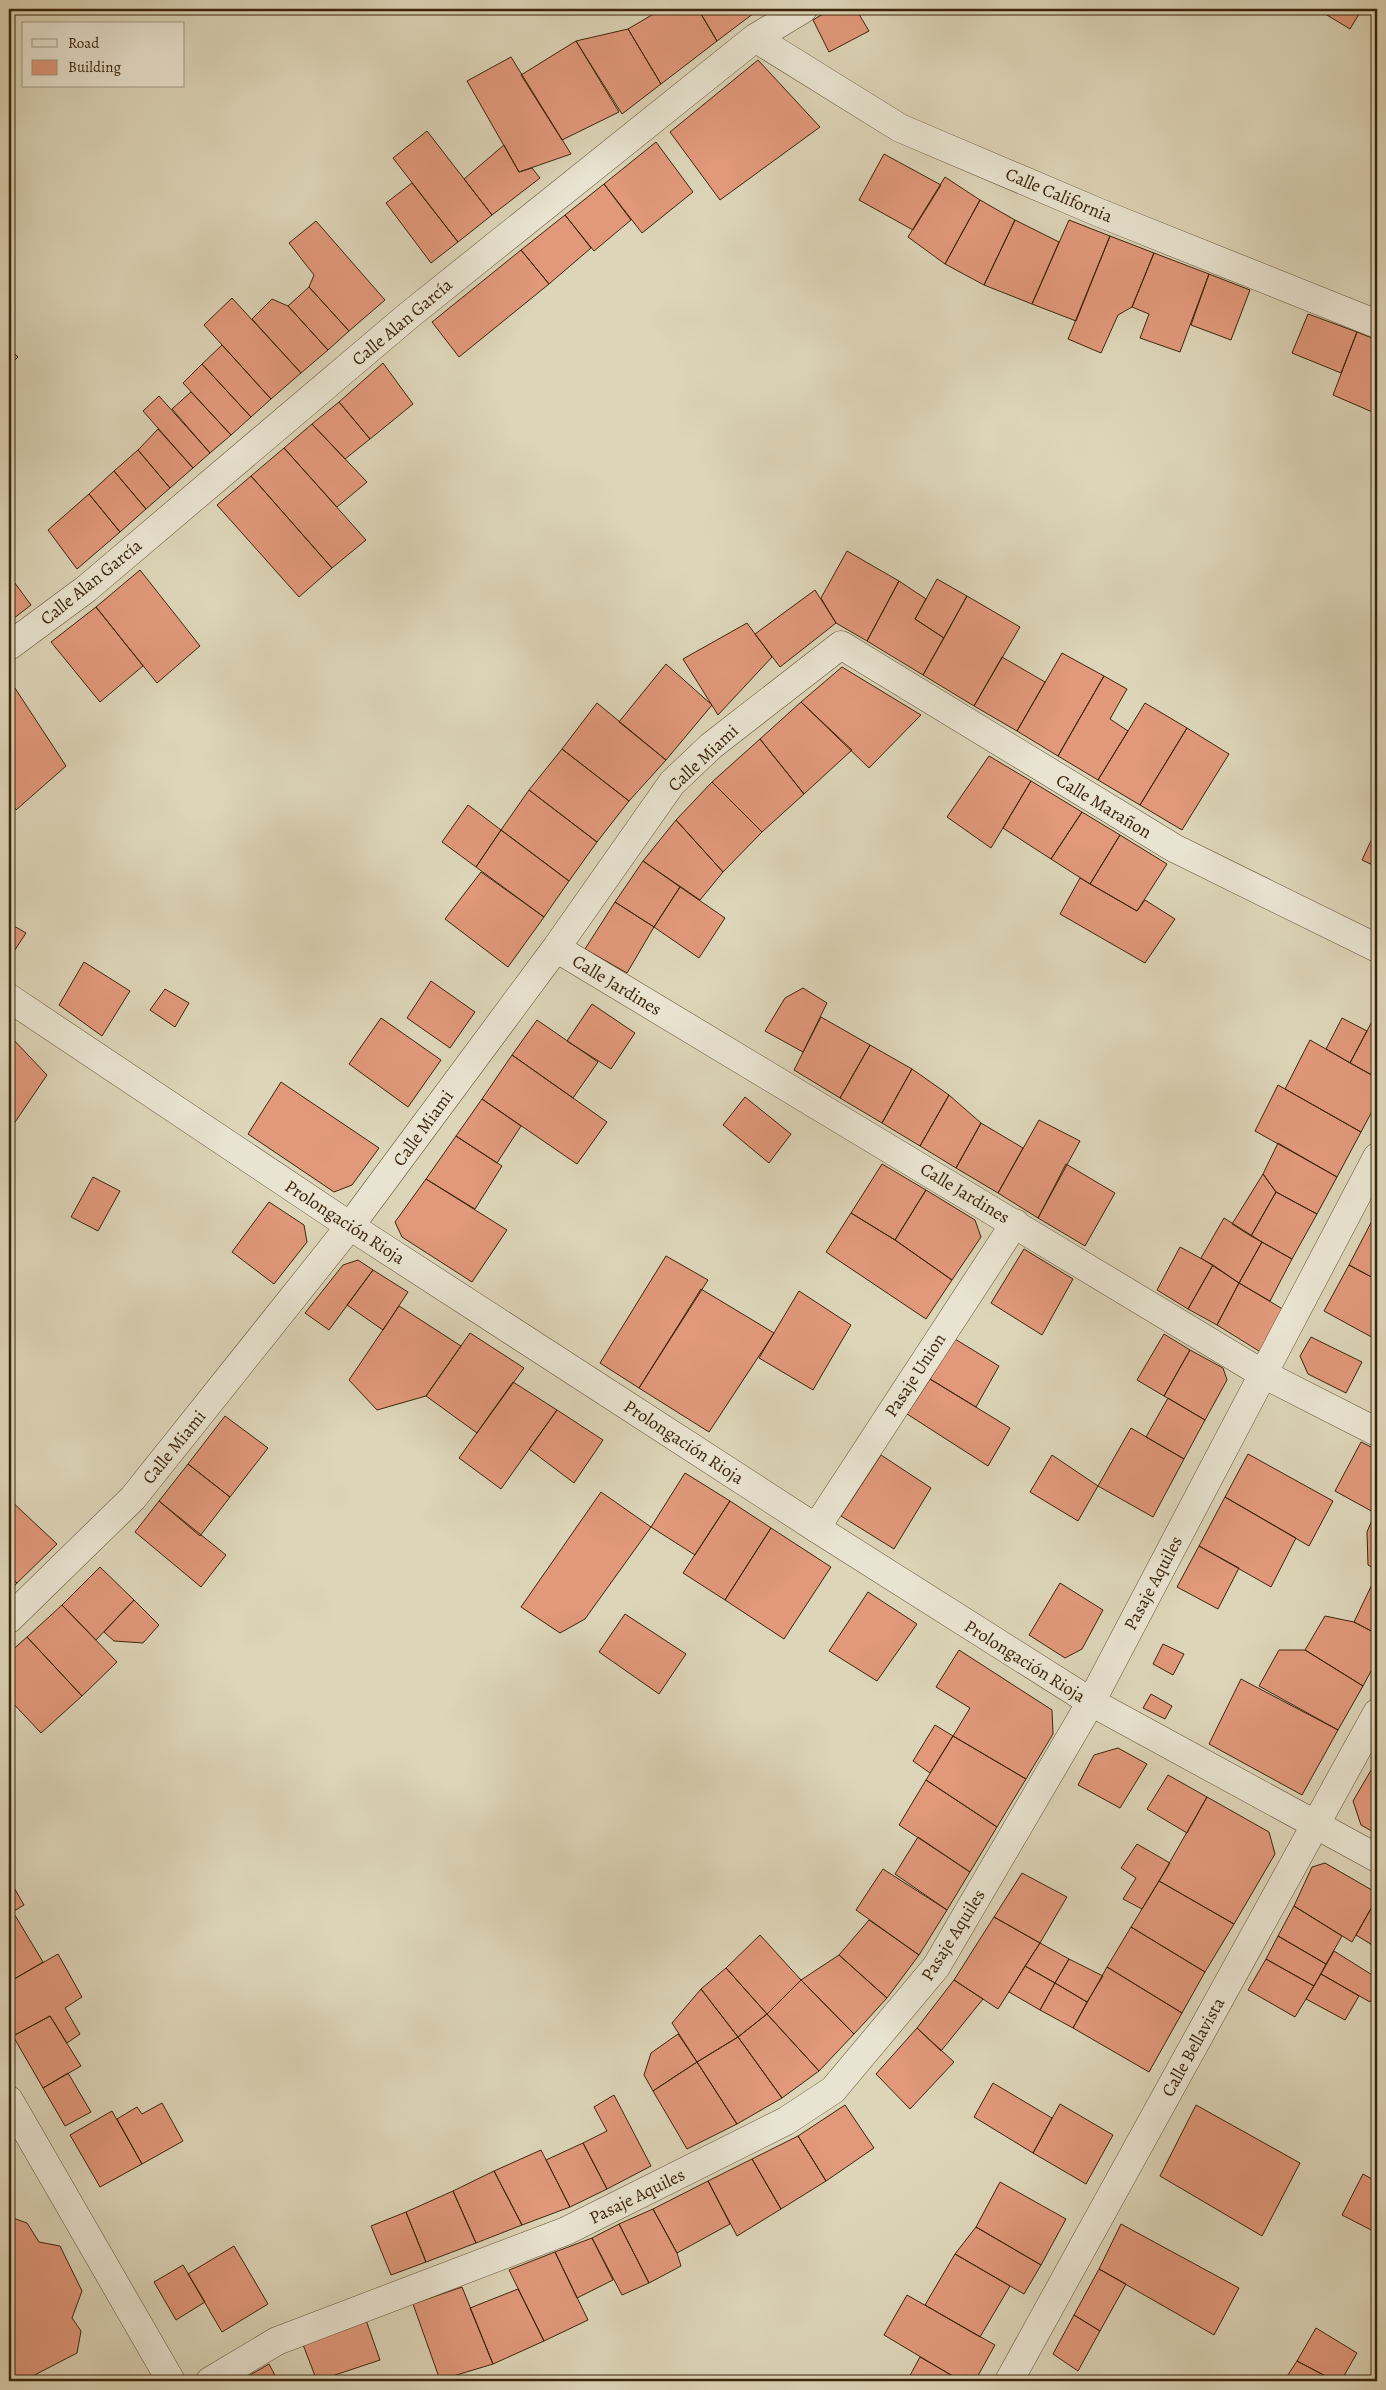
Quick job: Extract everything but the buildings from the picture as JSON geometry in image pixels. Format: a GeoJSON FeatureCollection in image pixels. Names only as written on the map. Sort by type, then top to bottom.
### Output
{"type":"FeatureCollection","features":[{"type":"Feature","properties":{"kind":"street","name":"Calle Alan García"},"geometry":{"type":"LineString","coordinates":[[9,646],[86,589],[408,316],[756,38],[803,9]]}},
{"type":"Feature","properties":{"kind":"street","name":"Calle California"},"geometry":{"type":"LineString","coordinates":[[756,38],[900,128],[1100,213],[1377,324]]}},
{"type":"Feature","properties":{"kind":"street","name":"Calle Marañon"},"geometry":{"type":"LineString","coordinates":[[841,645],[1174,848],[1377,948]]}},
{"type":"Feature","properties":{"kind":"street","name":"Calle Miami"},"geometry":{"type":"LineString","coordinates":[[9,1619],[133,1498],[350,1226],[556,948],[672,783],[711,746],[841,645]]}},
{"type":"Feature","properties":{"kind":"street","name":"Calle Jardines"},"geometry":{"type":"LineString","coordinates":[[556,948],[1263,1374],[1377,1432]]}},
{"type":"Feature","properties":{"kind":"street","name":"Prolongación Rioja"},"geometry":{"type":"LineString","coordinates":[[9,998],[350,1226],[816,1528],[1091,1702],[1377,1858]]}},
{"type":"Feature","properties":{"kind":"street","name":"Pasaje Aquiles"},"geometry":{"type":"LineString","coordinates":[[210,2381],[277,2340],[566,2232],[786,2121],[833,2090],[936,1967],[1091,1702],[1377,1157]]}},
{"type":"Feature","properties":{"kind":"street","name":"Pasaje Union"},"geometry":{"type":"LineString","coordinates":[[816,1528],[1015,1223]]}},
{"type":"Feature","properties":{"kind":"street","name":"Calle Bellavista"},"geometry":{"type":"LineString","coordinates":[[1009,2381],[1377,1713]]}},
{"type":"Feature","properties":{"kind":"street"},"geometry":{"type":"LineString","coordinates":[[9,2100],[171,2381]]}}]}
